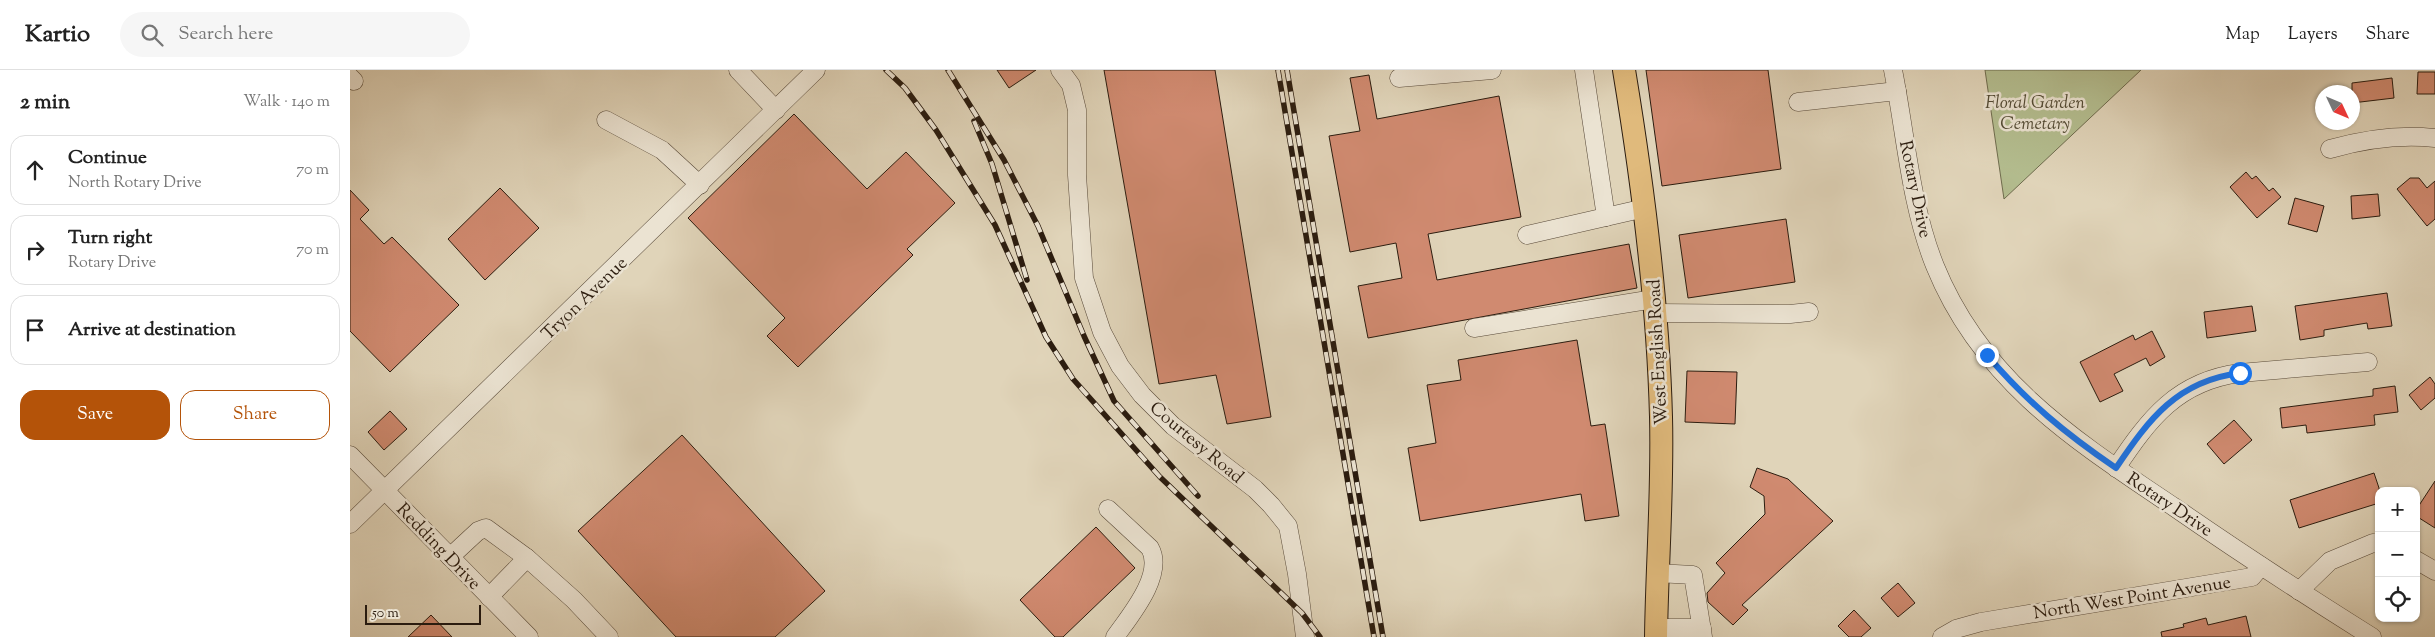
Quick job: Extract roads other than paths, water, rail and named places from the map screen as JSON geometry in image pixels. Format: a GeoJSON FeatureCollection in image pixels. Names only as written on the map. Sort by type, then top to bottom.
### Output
{"type":"FeatureCollection","features":[{"type":"Feature","properties":{"kind":"main road","name":"West English Road"},"geometry":{"type":"LineString","coordinates":[[1624,70],[1645,208],[1655,306],[1661,418],[1656,632]]}},
{"type":"Feature","properties":{"kind":"street"},"geometry":{"type":"LineString","coordinates":[[738,70],[776,110]]}},
{"type":"Feature","properties":{"kind":"street","name":"Tryon Avenue"},"geometry":{"type":"LineString","coordinates":[[350,524],[816,70]]}},
{"type":"Feature","properties":{"kind":"street","name":"Courtesy Road"},"geometry":{"type":"LineString","coordinates":[[1060,70],[1071,85],[1077,110],[1077,175],[1084,278],[1102,332],[1120,366],[1142,395],[1173,426],[1254,489],[1271,505],[1288,526],[1297,574],[1305,637]]}},
{"type":"Feature","properties":{"kind":"street"},"geometry":{"type":"LineString","coordinates":[[1399,78],[1492,70]]}},
{"type":"Feature","properties":{"kind":"street"},"geometry":{"type":"LineString","coordinates":[[1584,70],[1606,217]]}},
{"type":"Feature","properties":{"kind":"street","name":"Rotary Drive"},"geometry":{"type":"LineString","coordinates":[[1893,70],[1923,230],[1934,264],[1955,308],[1987,355],[2032,405],[2078,442],[2261,566],[2372,637]]}},
{"type":"Feature","properties":{"kind":"street"},"geometry":{"type":"LineString","coordinates":[[1798,102],[1897,91]]}},
{"type":"Feature","properties":{"kind":"street"},"geometry":{"type":"LineString","coordinates":[[606,120],[662,150],[700,185]]}},
{"type":"Feature","properties":{"kind":"street"},"geometry":{"type":"LineString","coordinates":[[2330,149],[2366,139],[2409,135],[2435,138]]}},
{"type":"Feature","properties":{"kind":"street"},"geometry":{"type":"LineString","coordinates":[[1527,235],[1645,208]]}},
{"type":"Feature","properties":{"kind":"street"},"geometry":{"type":"LineString","coordinates":[[1474,328],[1655,306],[1790,314],[1809,312]]}},
{"type":"Feature","properties":{"kind":"street"},"geometry":{"type":"LineString","coordinates":[[2116,468],[2138,435],[2165,404],[2197,384],[2222,375],[2368,362]]}},
{"type":"Feature","properties":{"kind":"street","name":"Redding Drive"},"geometry":{"type":"LineString","coordinates":[[350,454],[529,637]]}},
{"type":"Feature","properties":{"kind":"street"},"geometry":{"type":"LineString","coordinates":[[1108,509],[1150,548],[1154,557],[1153,568],[1142,599],[1115,637]]}},
{"type":"Feature","properties":{"kind":"street"},"geometry":{"type":"LineString","coordinates":[[450,557],[478,531],[486,528],[527,558],[574,600],[609,637]]}},
{"type":"Feature","properties":{"kind":"street"},"geometry":{"type":"LineString","coordinates":[[2299,591],[2330,561],[2375,543]]}},
{"type":"Feature","properties":{"kind":"street"},"geometry":{"type":"LineString","coordinates":[[489,597],[527,558]]}},
{"type":"Feature","properties":{"kind":"street"},"geometry":{"type":"LineString","coordinates":[[2420,562],[2435,571]]}},
{"type":"Feature","properties":{"kind":"street","name":"North West Point Avenue"},"geometry":{"type":"LineString","coordinates":[[1942,637],[1956,630],[1981,622],[2252,577],[2261,566]]}},
{"type":"Feature","properties":{"kind":"street"},"geometry":{"type":"LineString","coordinates":[[1656,632],[1702,633],[1693,575],[1657,573]]}},
{"type":"Feature","properties":{"kind":"railway"},"geometry":{"type":"LineString","coordinates":[[886,70],[905,88],[936,130],[995,225],[1046,337],[1073,379],[1160,477],[1302,613],[1320,637]]}},
{"type":"Feature","properties":{"kind":"railway"},"geometry":{"type":"LineString","coordinates":[[948,70],[1004,160],[1038,226],[1084,336],[1114,401],[1198,496]]}},
{"type":"Feature","properties":{"kind":"railway"},"geometry":{"type":"LineString","coordinates":[[1278,70],[1374,637]]}},
{"type":"Feature","properties":{"kind":"railway"},"geometry":{"type":"LineString","coordinates":[[1287,70],[1383,637]]}},
{"type":"Feature","properties":{"kind":"railway"},"geometry":{"type":"LineString","coordinates":[[974,121],[992,164],[1027,280]]}},
{"type":"Feature","properties":{"kind":"park label","name":"Floral Garden Cemetary"},"geometry":{"type":"Point","coordinates":[2035,112]}}]}
